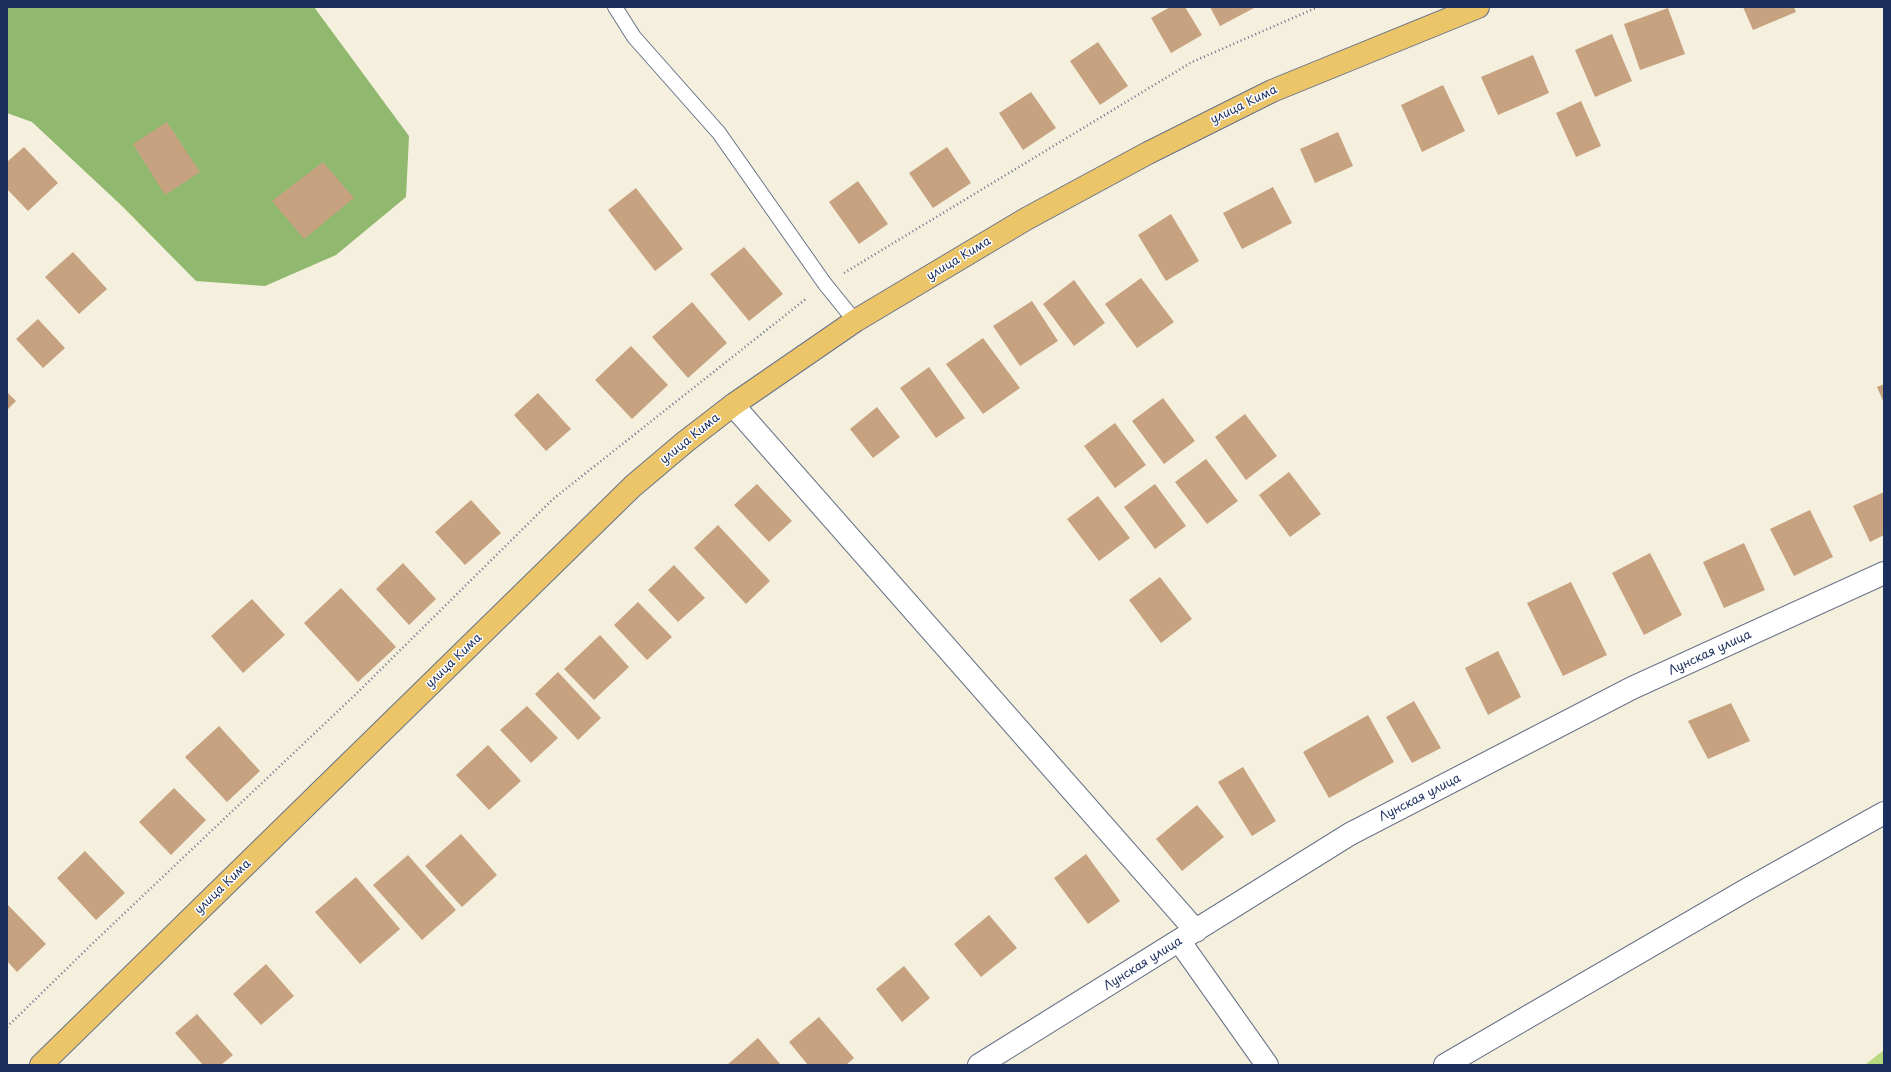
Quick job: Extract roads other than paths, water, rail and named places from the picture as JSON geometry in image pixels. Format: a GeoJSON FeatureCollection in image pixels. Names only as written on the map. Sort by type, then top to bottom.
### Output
{"type":"FeatureCollection","features":[{"type":"Feature","properties":{"kind":"main road","name":"улица Кима"},"geometry":{"type":"LineString","coordinates":[[41,1065],[634,486],[685,442],[733,405],[855,321],[1026,219],[1155,149],[1272,91],[1478,7]]}},
{"type":"Feature","properties":{"kind":"street"},"geometry":{"type":"LineString","coordinates":[[733,405],[1188,936],[1267,1065]]}},
{"type":"Feature","properties":{"kind":"street","name":"Лунская улица"},"geometry":{"type":"LineString","coordinates":[[979,1065],[1357,830],[1632,688],[1884,573]]}},
{"type":"Feature","properties":{"kind":"street"},"geometry":{"type":"LineString","coordinates":[[1445,1065],[1748,889],[1884,813]]}},
{"type":"Feature","properties":{"kind":"lane"},"geometry":{"type":"LineString","coordinates":[[615,7],[634,37],[719,133],[825,284],[855,321]]}}]}
